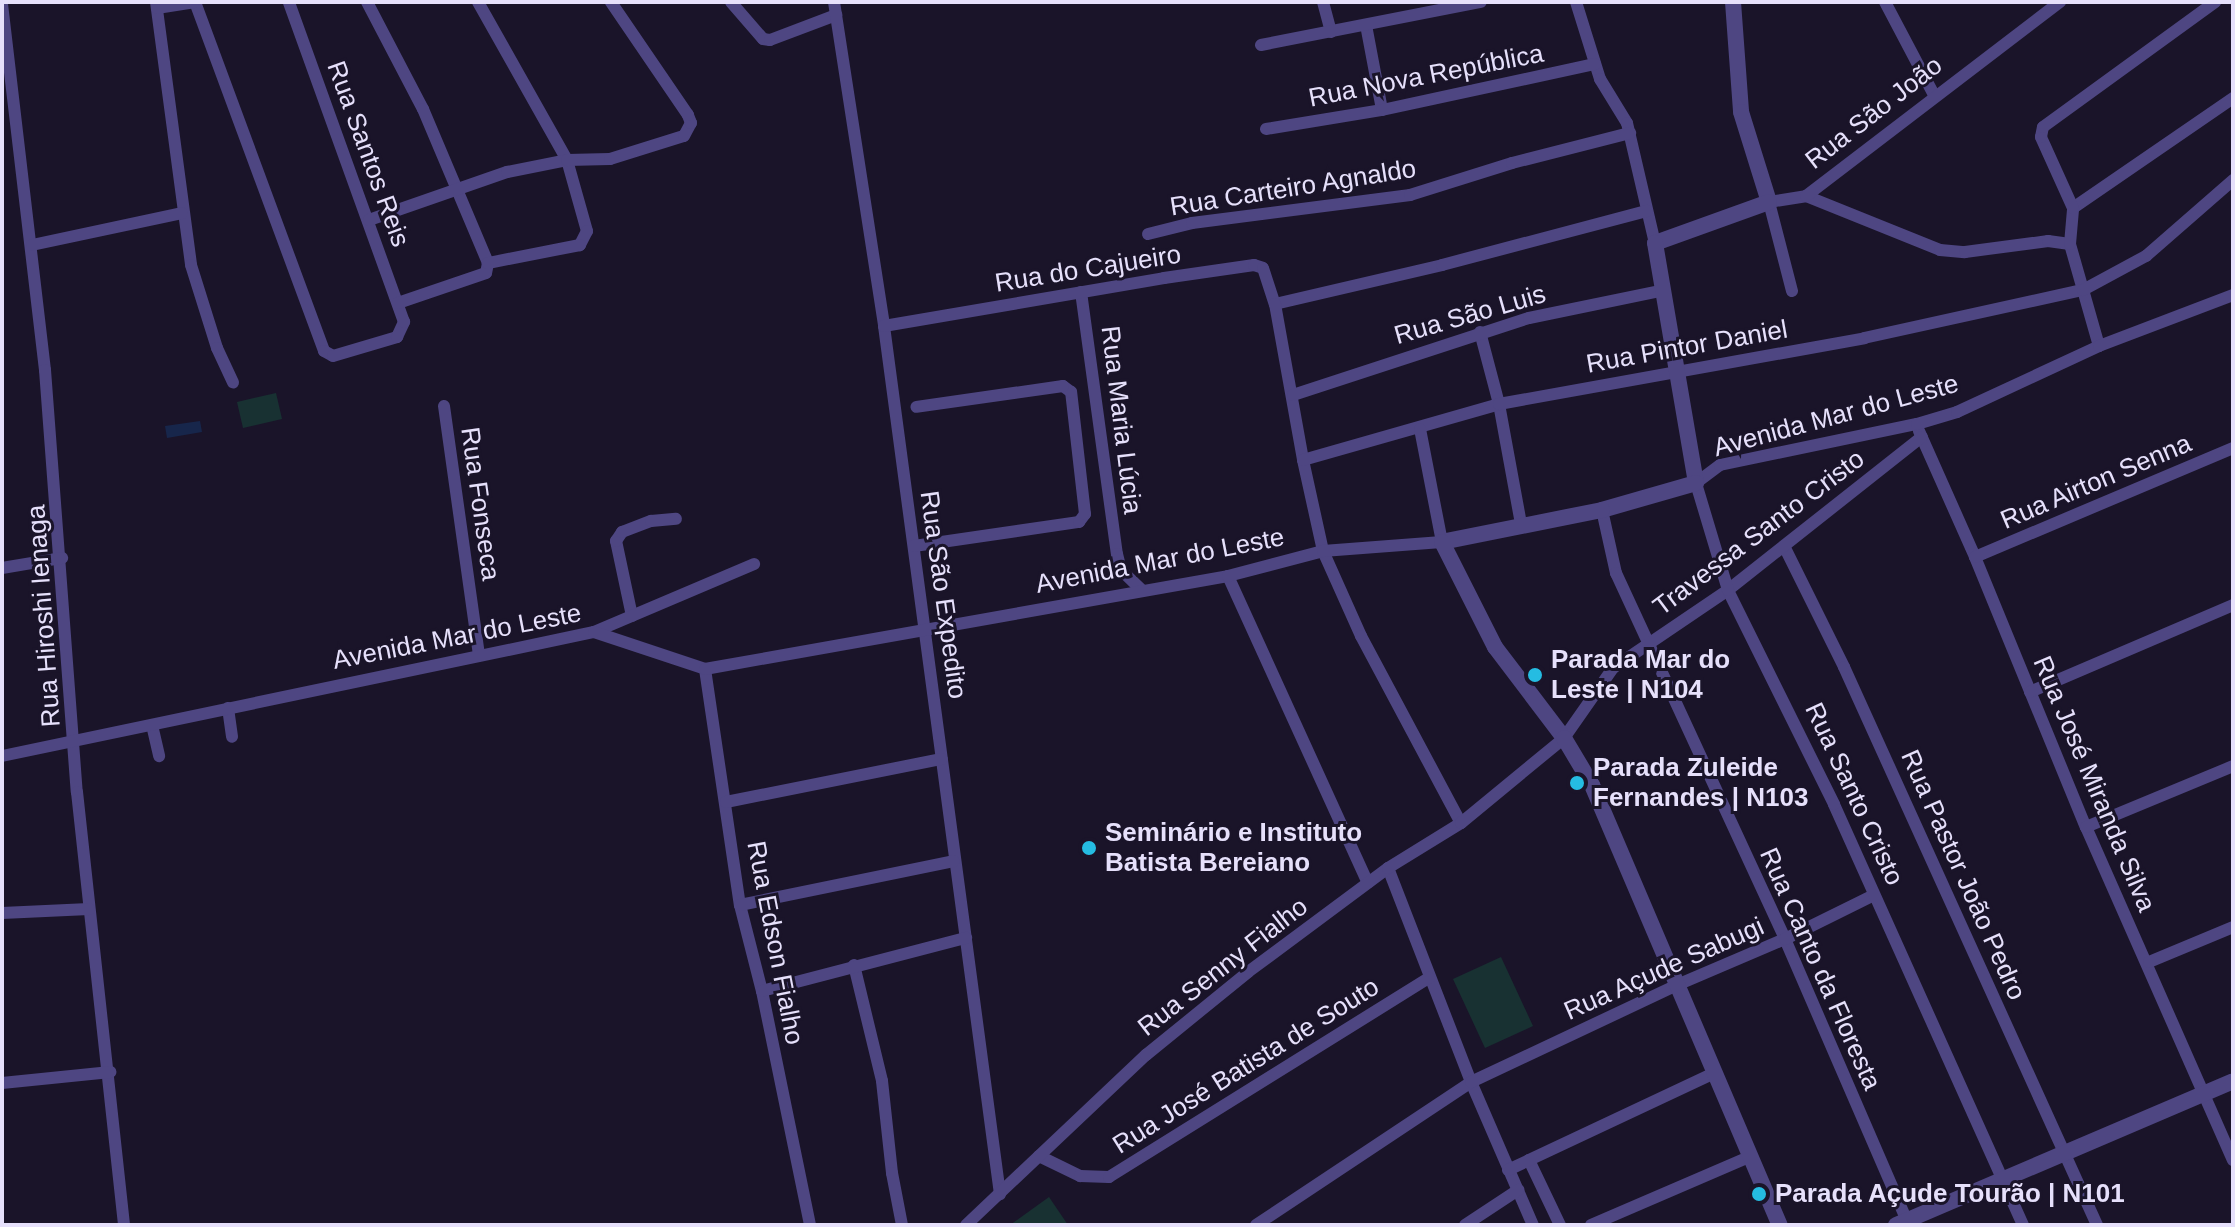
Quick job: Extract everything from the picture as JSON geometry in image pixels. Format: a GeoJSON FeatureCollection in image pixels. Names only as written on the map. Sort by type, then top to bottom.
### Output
{"type":"FeatureCollection","features":[{"type":"Feature","properties":{"kind":"street"},"geometry":{"type":"LineString","coordinates":[[194,2],[156,5],[170,85],[182,213],[203,310],[233,383]]}},
{"type":"Feature","properties":{"kind":"street","name":"Rua Santos Reis"},"geometry":{"type":"LineString","coordinates":[[194,2],[326,354],[333,356],[397,337],[404,322],[289,2]]}},
{"type":"Feature","properties":{"kind":"street"},"geometry":{"type":"LineString","coordinates":[[367,2],[459,187],[488,267]]}},
{"type":"Feature","properties":{"kind":"street"},"geometry":{"type":"LineString","coordinates":[[398,303],[488,267],[580,245],[585,240],[587,231],[567,160],[478,2]]}},
{"type":"Feature","properties":{"kind":"street"},"geometry":{"type":"LineString","coordinates":[[369,220],[507,172],[567,160],[610,159],[648,150],[684,136],[691,123],[611,2]]}},
{"type":"Feature","properties":{"kind":"street"},"geometry":{"type":"LineString","coordinates":[[731,2],[756,35],[770,40],[835,8]]}},
{"type":"Feature","properties":{"kind":"street"},"geometry":{"type":"LineString","coordinates":[[1323,2],[1331,32]]}},
{"type":"Feature","properties":{"kind":"street"},"geometry":{"type":"LineString","coordinates":[[1261,45],[1481,2]]}},
{"type":"Feature","properties":{"kind":"street"},"geometry":{"type":"LineString","coordinates":[[1576,2],[1595,64],[1630,133],[1655,243]]}},
{"type":"Feature","properties":{"kind":"street"},"geometry":{"type":"LineString","coordinates":[[1733,2],[1741,112],[1792,291]]}},
{"type":"Feature","properties":{"kind":"street"},"geometry":{"type":"LineString","coordinates":[[1885,2],[1934,95]]}},
{"type":"Feature","properties":{"kind":"street","name":"Rua São João"},"geometry":{"type":"LineString","coordinates":[[1655,243],[1769,202],[1806,196],[1934,95],[2060,2]]}},
{"type":"Feature","properties":{"kind":"street"},"geometry":{"type":"LineString","coordinates":[[2099,346],[2070,244],[2073,208],[2041,137],[2046,123],[2215,2]]}},
{"type":"Feature","properties":{"kind":"street","name":"Rua Hiroshi Ienaga"},"geometry":{"type":"LineString","coordinates":[[2,4],[32,245],[62,558],[77,792],[110,1072],[124,1225]]}},
{"type":"Feature","properties":{"kind":"street","name":"Rua São Expedito"},"geometry":{"type":"LineString","coordinates":[[835,8],[884,326],[1000,1194]]}},
{"type":"Feature","properties":{"kind":"street"},"geometry":{"type":"LineString","coordinates":[[1366,25],[1382,110]]}},
{"type":"Feature","properties":{"kind":"street","name":"Rua Nova República"},"geometry":{"type":"LineString","coordinates":[[1266,129],[1382,110],[1595,64]]}},
{"type":"Feature","properties":{"kind":"street"},"geometry":{"type":"LineString","coordinates":[[2073,208],[2233,98]]}},
{"type":"Feature","properties":{"kind":"street","name":"Rua Carteiro Agnaldo"},"geometry":{"type":"LineString","coordinates":[[1148,234],[1192,223],[1410,195],[1512,163],[1630,133]]}},
{"type":"Feature","properties":{"kind":"street","name":"Rua Pintor Daniel"},"geometry":{"type":"LineString","coordinates":[[1303,460],[1499,404],[1864,338],[2083,290],[2146,256],[2232,185]]}},
{"type":"Feature","properties":{"kind":"street"},"geometry":{"type":"LineString","coordinates":[[1806,196],[1897,236],[1940,250],[1965,252],[2048,241],[2070,244]]}},
{"type":"Feature","properties":{"kind":"street"},"geometry":{"type":"LineString","coordinates":[[1275,304],[1442,265],[1647,211]]}},
{"type":"Feature","properties":{"kind":"street"},"geometry":{"type":"LineString","coordinates":[[32,245],[182,213]]}},
{"type":"Feature","properties":{"kind":"street","name":"Rua Santo Cristo"},"geometry":{"type":"LineString","coordinates":[[1655,243],[1696,483],[1728,590],[1788,707],[2023,1225]]}},
{"type":"Feature","properties":{"kind":"street","name":"Rua do Cajueiro"},"geometry":{"type":"LineString","coordinates":[[884,326],[1254,265],[1267,274],[1323,551],[1361,636],[1461,823]]}},
{"type":"Feature","properties":{"kind":"street","name":"Rua São Luis"},"geometry":{"type":"LineString","coordinates":[[1293,395],[1529,318],[1664,290]]}},
{"type":"Feature","properties":{"kind":"street","name":"Rua Maria Lúcia"},"geometry":{"type":"LineString","coordinates":[[1081,292],[1117,554],[1121,570],[1143,591]]}},
{"type":"Feature","properties":{"kind":"street","name":"Avenida Mar do Leste"},"geometry":{"type":"LineString","coordinates":[[2,756],[594,632],[705,669],[1228,576],[1323,551],[1442,542],[1602,510],[1696,483],[1720,465],[1917,424],[1989,400],[2099,346],[2233,295]]}},
{"type":"Feature","properties":{"kind":"street"},"geometry":{"type":"LineString","coordinates":[[1480,332],[1499,404],[1521,524]]}},
{"type":"Feature","properties":{"kind":"street"},"geometry":{"type":"LineString","coordinates":[[914,546],[1079,522],[1085,514],[1071,392],[1063,386],[916,407]]}},
{"type":"Feature","properties":{"kind":"street","name":"Rua Fonseca"},"geometry":{"type":"LineString","coordinates":[[444,406],[479,656]]}},
{"type":"Feature","properties":{"kind":"street","name":"Rua José Miranda Silva"},"geometry":{"type":"LineString","coordinates":[[1917,424],[2086,827],[2149,962],[2233,1160]]}},
{"type":"Feature","properties":{"kind":"street"},"geometry":{"type":"LineString","coordinates":[[1420,429],[1442,542],[1495,647],[1564,738],[1592,785],[1712,1074],[1780,1225]]}},
{"type":"Feature","properties":{"kind":"street","name":"Travessa Santo Cristo"},"geometry":{"type":"LineString","coordinates":[[1564,738],[1613,668],[1728,590],[1922,437]]}},
{"type":"Feature","properties":{"kind":"street","name":"Rua Airton Senna"},"geometry":{"type":"LineString","coordinates":[[1975,557],[2233,448]]}},
{"type":"Feature","properties":{"kind":"street","name":"Rua Canto da Floresta"},"geometry":{"type":"LineString","coordinates":[[1602,510],[1616,573],[1785,939],[1904,1223]]}},
{"type":"Feature","properties":{"kind":"street"},"geometry":{"type":"LineString","coordinates":[[632,616],[616,541],[622,532],[651,521],[676,519]]}},
{"type":"Feature","properties":{"kind":"street","name":"Rua Pastor João Pedro"},"geometry":{"type":"LineString","coordinates":[[1784,546],[1844,667],[2097,1225]]}},
{"type":"Feature","properties":{"kind":"street"},"geometry":{"type":"LineString","coordinates":[[2,568],[62,558]]}},
{"type":"Feature","properties":{"kind":"street"},"geometry":{"type":"LineString","coordinates":[[594,632],[754,564]]}},
{"type":"Feature","properties":{"kind":"street"},"geometry":{"type":"LineString","coordinates":[[1228,576],[1368,883]]}},
{"type":"Feature","properties":{"kind":"street"},"geometry":{"type":"LineString","coordinates":[[2030,692],[2233,605]]}},
{"type":"Feature","properties":{"kind":"street","name":"Rua Edson Fialho"},"geometry":{"type":"LineString","coordinates":[[705,669],[740,905],[762,991],[810,1225]]}},
{"type":"Feature","properties":{"kind":"street"},"geometry":{"type":"LineString","coordinates":[[228,708],[232,737]]}},
{"type":"Feature","properties":{"kind":"street"},"geometry":{"type":"LineString","coordinates":[[152,725],[159,756]]}},
{"type":"Feature","properties":{"kind":"street","name":"Rua Senny Fialho"},"geometry":{"type":"LineString","coordinates":[[966,1225],[1146,1055],[1248,972],[1388,868],[1461,823],[1564,738]]}},
{"type":"Feature","properties":{"kind":"street"},"geometry":{"type":"LineString","coordinates":[[726,802],[942,759]]}},
{"type":"Feature","properties":{"kind":"street"},"geometry":{"type":"LineString","coordinates":[[2086,827],[2233,766]]}},
{"type":"Feature","properties":{"kind":"street"},"geometry":{"type":"LineString","coordinates":[[740,905],[954,861]]}},
{"type":"Feature","properties":{"kind":"street"},"geometry":{"type":"LineString","coordinates":[[1388,868],[1471,1082],[1533,1225]]}},
{"type":"Feature","properties":{"kind":"street","name":"Rua Açude Sabugi"},"geometry":{"type":"LineString","coordinates":[[1256,1225],[1471,1082],[1677,985],[1785,939],[1874,895]]}},
{"type":"Feature","properties":{"kind":"street"},"geometry":{"type":"LineString","coordinates":[[2,913],[89,909]]}},
{"type":"Feature","properties":{"kind":"street"},"geometry":{"type":"LineString","coordinates":[[2149,962],[2233,927]]}},
{"type":"Feature","properties":{"kind":"street"},"geometry":{"type":"LineString","coordinates":[[762,991],[966,938]]}},
{"type":"Feature","properties":{"kind":"street"},"geometry":{"type":"LineString","coordinates":[[854,965],[880,1069],[896,1201],[902,1225]]}},
{"type":"Feature","properties":{"kind":"street","name":"Rua José Batista de Souto"},"geometry":{"type":"LineString","coordinates":[[1039,1156],[1080,1176],[1094,1179],[1109,1177],[1429,978]]}},
{"type":"Feature","properties":{"kind":"street"},"geometry":{"type":"LineString","coordinates":[[2,1083],[110,1072]]}},
{"type":"Feature","properties":{"kind":"street"},"geometry":{"type":"LineString","coordinates":[[1508,1170],[1712,1074]]}},
{"type":"Feature","properties":{"kind":"street"},"geometry":{"type":"LineString","coordinates":[[1904,1223],[2233,1081]]}},
{"type":"Feature","properties":{"kind":"street"},"geometry":{"type":"LineString","coordinates":[[1591,1225],[1749,1157]]}},
{"type":"Feature","properties":{"kind":"street"},"geometry":{"type":"LineString","coordinates":[[1529,1160],[1560,1225]]}},
{"type":"Feature","properties":{"kind":"street"},"geometry":{"type":"LineString","coordinates":[[1465,1225],[1518,1190]]}},
{"type":"Feature","properties":{"kind":"green space"},"geometry":{"type":"Polygon","coordinates":[[[276,393],[282,419],[243,428],[237,402],[276,393]]]}},
{"type":"Feature","properties":{"kind":"green space"},"geometry":{"type":"Polygon","coordinates":[[[1501,957],[1533,1026],[1485,1048],[1453,979],[1501,957]]]}},
{"type":"Feature","properties":{"kind":"green space"},"geometry":{"type":"Polygon","coordinates":[[[1049,1197],[1068,1225],[1010,1225],[1049,1197]]]}},
{"type":"Feature","properties":{"kind":"water"},"geometry":{"type":"Polygon","coordinates":[[[200,421],[202,432],[167,438],[165,426],[200,421]]]}},
{"type":"Feature","properties":{"kind":"place","name":"Parada Mar do Leste | N104"},"geometry":{"type":"Point","coordinates":[1535,675]}},
{"type":"Feature","properties":{"kind":"place","name":"Parada Zuleide Fernandes | N103"},"geometry":{"type":"Point","coordinates":[1577,783]}},
{"type":"Feature","properties":{"kind":"place","name":"Seminário e Instituto Batista Bereiano"},"geometry":{"type":"Point","coordinates":[1089,848]}},
{"type":"Feature","properties":{"kind":"place","name":"Parada Açude Tourão | N101"},"geometry":{"type":"Point","coordinates":[1759,1194]}}]}
